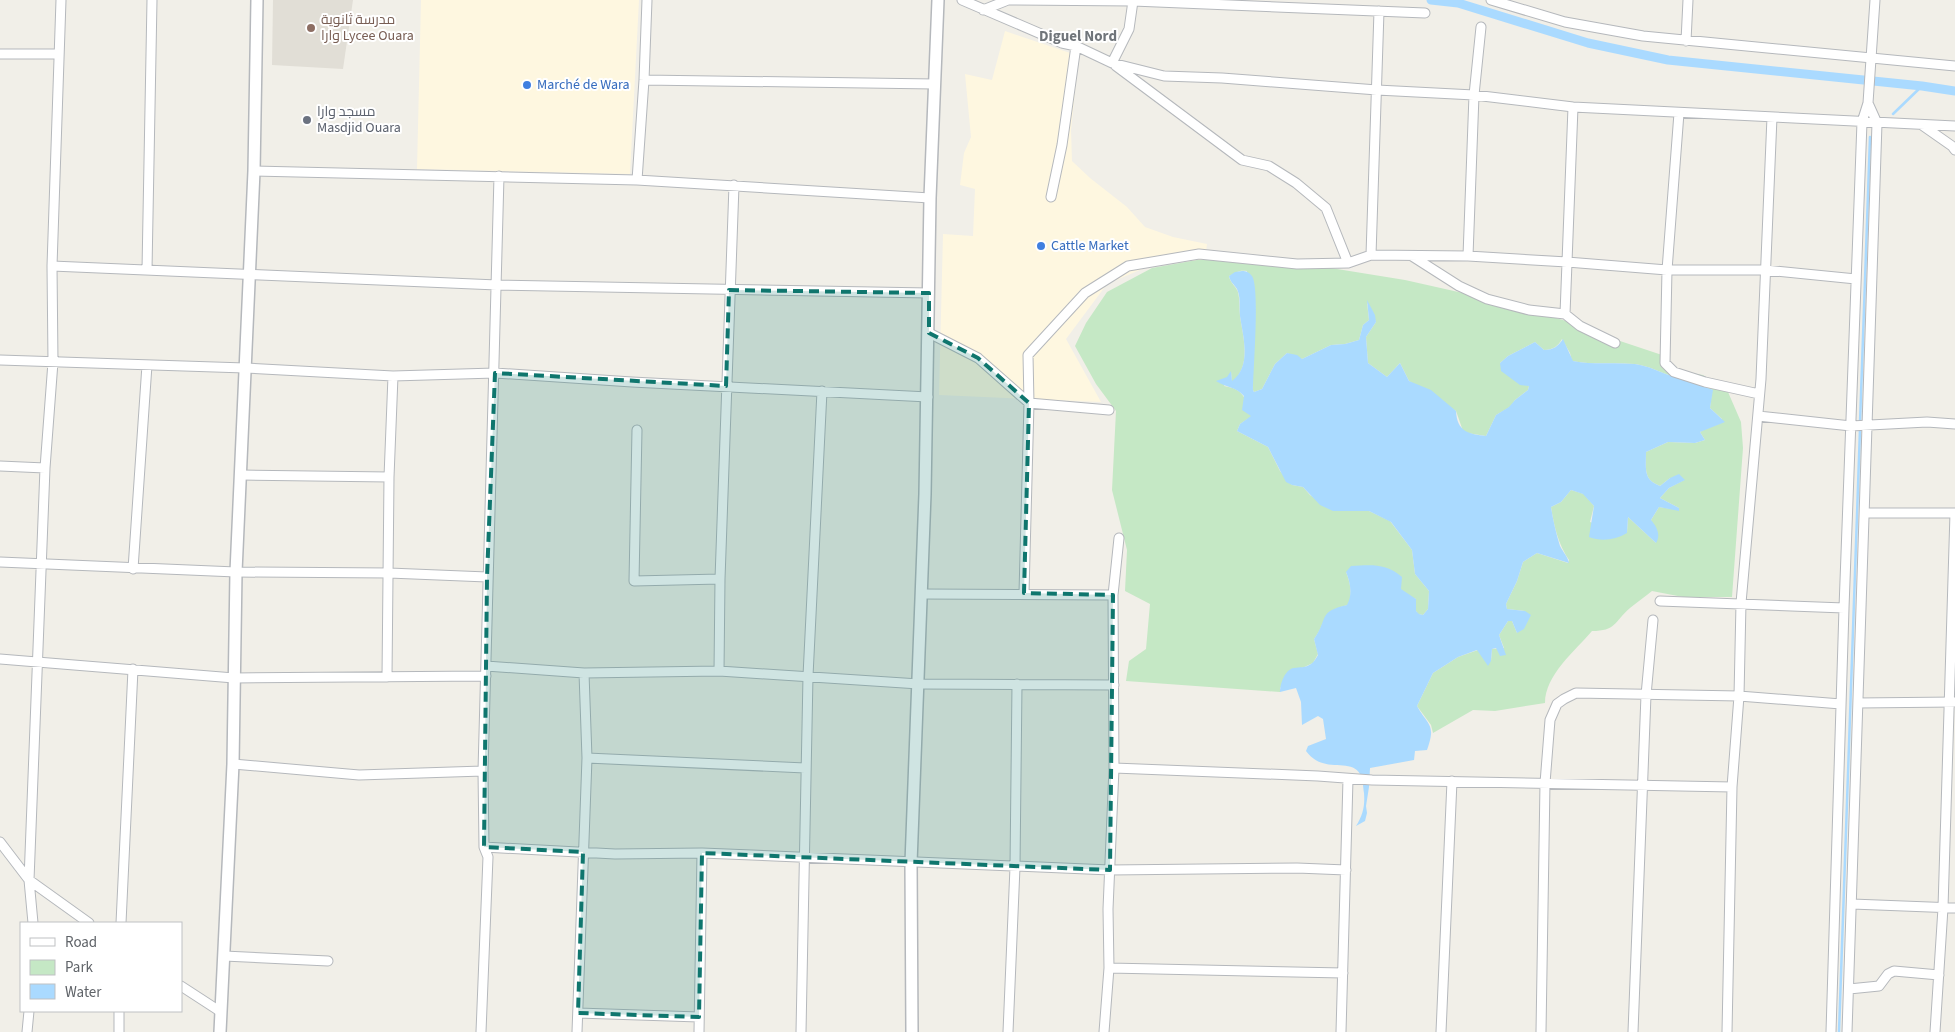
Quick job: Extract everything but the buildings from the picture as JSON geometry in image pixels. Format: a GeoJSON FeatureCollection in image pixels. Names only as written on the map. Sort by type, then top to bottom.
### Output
{"type":"FeatureCollection","features":[{"type":"Feature","properties":{"kind":"street"},"geometry":{"type":"LineString","coordinates":[[32,922],[29,880],[45,468],[53,362],[52,266],[61,0]]}},
{"type":"Feature","properties":{"kind":"street"},"geometry":{"type":"LineString","coordinates":[[147,270],[152,0]]}},
{"type":"Feature","properties":{"kind":"street"},"geometry":{"type":"LineString","coordinates":[[220,1032],[232,764],[236,572],[254,171],[257,0]]}},
{"type":"Feature","properties":{"kind":"street"},"geometry":{"type":"LineString","coordinates":[[637,180],[647,0]]}},
{"type":"Feature","properties":{"kind":"street"},"geometry":{"type":"LineString","coordinates":[[912,1032],[911,863],[919,684],[928,396],[930,198],[938,0]]}},
{"type":"Feature","properties":{"kind":"street"},"geometry":{"type":"LineString","coordinates":[[962,0],[1062,43],[1076,46],[1112,63],[1164,76],[1222,78],[1377,90],[1474,95],[1572,107],[1955,126]]}},
{"type":"Feature","properties":{"kind":"street"},"geometry":{"type":"LineString","coordinates":[[983,10],[1008,0],[1134,1],[1425,14]]}},
{"type":"Feature","properties":{"kind":"street"},"geometry":{"type":"LineString","coordinates":[[1491,0],[1565,22],[1643,36],[1872,60],[1955,66]]}},
{"type":"Feature","properties":{"kind":"street"},"geometry":{"type":"LineString","coordinates":[[1686,42],[1688,0]]}},
{"type":"Feature","properties":{"kind":"street"},"geometry":{"type":"LineString","coordinates":[[1831,1032],[1862,122],[1868,103],[1875,0]]}},
{"type":"Feature","properties":{"kind":"street"},"geometry":{"type":"LineString","coordinates":[[1112,63],[1129,29],[1134,1]]}},
{"type":"Feature","properties":{"kind":"street"},"geometry":{"type":"LineString","coordinates":[[1371,255],[1379,11]]}},
{"type":"Feature","properties":{"kind":"street"},"geometry":{"type":"LineString","coordinates":[[1468,256],[1474,95],[1480,27]]}},
{"type":"Feature","properties":{"kind":"street"},"geometry":{"type":"LineString","coordinates":[[1051,197],[1062,145],[1076,46]]}},
{"type":"Feature","properties":{"kind":"street"},"geometry":{"type":"LineString","coordinates":[[0,54],[58,54]]}},
{"type":"Feature","properties":{"kind":"street"},"geometry":{"type":"LineString","coordinates":[[1112,63],[1242,160],[1269,166],[1296,183],[1326,208],[1348,262]]}},
{"type":"Feature","properties":{"kind":"street"},"geometry":{"type":"LineString","coordinates":[[644,80],[935,84]]}},
{"type":"Feature","properties":{"kind":"street"},"geometry":{"type":"LineString","coordinates":[[1847,1032],[1877,123],[1868,103]]}},
{"type":"Feature","properties":{"kind":"street"},"geometry":{"type":"LineString","coordinates":[[1565,314],[1572,107]]}},
{"type":"Feature","properties":{"kind":"street"},"geometry":{"type":"LineString","coordinates":[[1679,113],[1667,270],[1665,363],[1674,372],[1705,382],[1759,394]]}},
{"type":"Feature","properties":{"kind":"street"},"geometry":{"type":"LineString","coordinates":[[1727,1032],[1732,787],[1739,696],[1741,603],[1758,416],[1772,117]]}},
{"type":"Feature","properties":{"kind":"street"},"geometry":{"type":"LineString","coordinates":[[1922,124],[1955,150]]}},
{"type":"Feature","properties":{"kind":"street"},"geometry":{"type":"LineString","coordinates":[[254,171],[637,180],[930,198]]}},
{"type":"Feature","properties":{"kind":"street"},"geometry":{"type":"LineString","coordinates":[[481,1032],[488,857],[484,847],[483,770],[487,577],[495,373],[499,176]]}},
{"type":"Feature","properties":{"kind":"street"},"geometry":{"type":"LineString","coordinates":[[719,671],[720,579],[734,186]]}},
{"type":"Feature","properties":{"kind":"street"},"geometry":{"type":"LineString","coordinates":[[1024,593],[1029,403],[1028,355],[1085,293],[1128,266],[1199,254],[1297,264],[1348,262],[1371,255],[1468,256],[1667,270],[1765,270],[1856,280]]}},
{"type":"Feature","properties":{"kind":"street"},"geometry":{"type":"LineString","coordinates":[[1410,255],[1459,286],[1487,299],[1529,310],[1565,314],[1580,326],[1616,343]]}},
{"type":"Feature","properties":{"kind":"street"},"geometry":{"type":"LineString","coordinates":[[52,266],[497,285],[929,293]]}},
{"type":"Feature","properties":{"kind":"street"},"geometry":{"type":"LineString","coordinates":[[928,333],[978,358],[1029,403],[1109,410]]}},
{"type":"Feature","properties":{"kind":"street"},"geometry":{"type":"LineString","coordinates":[[0,360],[245,368],[393,376],[495,373],[822,392],[928,396]]}},
{"type":"Feature","properties":{"kind":"street"},"geometry":{"type":"LineString","coordinates":[[133,569],[148,365]]}},
{"type":"Feature","properties":{"kind":"street"},"geometry":{"type":"LineString","coordinates":[[387,677],[389,477],[393,376]]}},
{"type":"Feature","properties":{"kind":"street"},"geometry":{"type":"LineString","coordinates":[[801,1032],[808,676],[822,392]]}},
{"type":"Feature","properties":{"kind":"street"},"geometry":{"type":"LineString","coordinates":[[1758,416],[1852,425],[1927,422],[1955,424]]}},
{"type":"Feature","properties":{"kind":"street"},"geometry":{"type":"LineString","coordinates":[[636,430],[634,581],[720,579]]}},
{"type":"Feature","properties":{"kind":"street"},"geometry":{"type":"LineString","coordinates":[[0,466],[45,468]]}},
{"type":"Feature","properties":{"kind":"street"},"geometry":{"type":"LineString","coordinates":[[241,475],[389,477]]}},
{"type":"Feature","properties":{"kind":"street"},"geometry":{"type":"LineString","coordinates":[[1865,513],[1955,513],[1952,702],[1945,800],[1943,908],[1935,1032]]}},
{"type":"Feature","properties":{"kind":"street"},"geometry":{"type":"LineString","coordinates":[[1104,1032],[1109,968],[1108,909],[1114,768],[1113,595],[1119,538]]}},
{"type":"Feature","properties":{"kind":"street"},"geometry":{"type":"LineString","coordinates":[[0,562],[133,569],[389,573],[487,577]]}},
{"type":"Feature","properties":{"kind":"street"},"geometry":{"type":"LineString","coordinates":[[921,594],[1024,593],[1113,595]]}},
{"type":"Feature","properties":{"kind":"street"},"geometry":{"type":"LineString","coordinates":[[1660,601],[1844,608]]}},
{"type":"Feature","properties":{"kind":"street"},"geometry":{"type":"LineString","coordinates":[[1633,1032],[1646,695],[1653,620]]}},
{"type":"Feature","properties":{"kind":"street"},"geometry":{"type":"LineString","coordinates":[[0,660],[234,678],[387,677],[486,671],[584,673],[719,671],[919,684],[1114,685]]}},
{"type":"Feature","properties":{"kind":"street"},"geometry":{"type":"LineString","coordinates":[[120,922],[133,669]]}},
{"type":"Feature","properties":{"kind":"street"},"geometry":{"type":"LineString","coordinates":[[577,1032],[586,758],[584,673]]}},
{"type":"Feature","properties":{"kind":"street"},"geometry":{"type":"LineString","coordinates":[[1008,1032],[1015,867],[1017,684]]}},
{"type":"Feature","properties":{"kind":"street"},"geometry":{"type":"LineString","coordinates":[[1541,1032],[1546,783],[1550,720],[1557,704],[1576,694],[1739,696],[1841,704]]}},
{"type":"Feature","properties":{"kind":"street"},"geometry":{"type":"LineString","coordinates":[[1858,703],[1952,702]]}},
{"type":"Feature","properties":{"kind":"street"},"geometry":{"type":"LineString","coordinates":[[586,758],[805,768]]}},
{"type":"Feature","properties":{"kind":"street"},"geometry":{"type":"LineString","coordinates":[[232,764],[359,775],[483,770]]}},
{"type":"Feature","properties":{"kind":"street"},"geometry":{"type":"LineString","coordinates":[[1114,768],[1318,776],[1348,779],[1732,787]]}},
{"type":"Feature","properties":{"kind":"street"},"geometry":{"type":"LineString","coordinates":[[1341,1032],[1348,779]]}},
{"type":"Feature","properties":{"kind":"street"},"geometry":{"type":"LineString","coordinates":[[1441,1032],[1452,781]]}},
{"type":"Feature","properties":{"kind":"street"},"geometry":{"type":"LineString","coordinates":[[1945,800],[1955,800]]}},
{"type":"Feature","properties":{"kind":"street"},"geometry":{"type":"LineString","coordinates":[[0,842],[29,880],[88,922]]}},
{"type":"Feature","properties":{"kind":"street"},"geometry":{"type":"LineString","coordinates":[[484,847],[583,852],[702,853],[1110,870],[1297,868],[1346,870]]}},
{"type":"Feature","properties":{"kind":"street"},"geometry":{"type":"LineString","coordinates":[[699,1032],[702,853]]}},
{"type":"Feature","properties":{"kind":"street"},"geometry":{"type":"LineString","coordinates":[[1852,904],[1955,908]]}},
{"type":"Feature","properties":{"kind":"street"},"geometry":{"type":"LineString","coordinates":[[224,956],[328,961]]}},
{"type":"Feature","properties":{"kind":"street"},"geometry":{"type":"LineString","coordinates":[[1109,968],[1343,973]]}},
{"type":"Feature","properties":{"kind":"street"},"geometry":{"type":"LineString","coordinates":[[1849,990],[1879,986],[1888,974],[1894,971],[1938,975]]}},
{"type":"Feature","properties":{"kind":"street"},"geometry":{"type":"LineString","coordinates":[[182,987],[221,1012]]}},
{"type":"Feature","properties":{"kind":"street"},"geometry":{"type":"LineString","coordinates":[[27,1032],[29,1012]]}},
{"type":"Feature","properties":{"kind":"street"},"geometry":{"type":"LineString","coordinates":[[119,1012],[119,1032]]}},
{"type":"Feature","properties":{"kind":"street"},"geometry":{"type":"LineString","coordinates":[[578,1013],[699,1017]]}},
{"type":"Feature","properties":{"kind":"highlighted area"},"geometry":{"type":"Polygon","coordinates":[[[729,290],[929,293],[929,333],[978,358],[1029,403],[1024,593],[1113,595],[1110,870],[702,853],[699,1017],[578,1013],[583,852],[484,847],[487,577],[495,373],[726,386],[729,290]]]}},
{"type":"Feature","properties":{"kind":"shaded area","name":"مدرسة ثانوية وارا Lycee Ouara"},"geometry":{"type":"Polygon","coordinates":[[[273,0],[353,0],[343,69],[272,65],[273,0]]]}},
{"type":"Feature","properties":{"kind":"shaded area","name":"Marché de Wara"},"geometry":{"type":"Polygon","coordinates":[[[421,0],[639,0],[630,174],[417,169],[421,0]]]}},
{"type":"Feature","properties":{"kind":"shaded area"},"geometry":{"type":"Polygon","coordinates":[[[1005,31],[1079,56],[1071,130],[1072,161],[1127,207],[1145,227],[1173,237],[1207,244],[1205,260],[1154,264],[1107,284],[1066,339],[1101,402],[939,395],[943,234],[973,236],[975,189],[960,185],[964,153],[971,137],[965,74],[992,80],[1005,31]]]}},
{"type":"Feature","properties":{"kind":"green space"},"geometry":{"type":"Polygon","coordinates":[[[1247,257],[1300,263],[1405,280],[1494,300],[1573,323],[1593,332],[1668,357],[1675,370],[1703,375],[1728,392],[1741,422],[1743,448],[1732,597],[1683,597],[1652,591],[1630,608],[1614,625],[1600,631],[1592,631],[1555,673],[1546,693],[1545,703],[1495,711],[1473,710],[1433,733],[1431,725],[1417,706],[1433,673],[1458,657],[1478,650],[1491,661],[1492,649],[1504,648],[1499,635],[1508,621],[1512,621],[1517,633],[1525,611],[1507,609],[1506,604],[1517,581],[1523,562],[1537,553],[1568,563],[1569,560],[1557,535],[1551,507],[1561,502],[1571,490],[1584,494],[1594,506],[1590,522],[1627,533],[1628,517],[1656,543],[1651,520],[1659,507],[1679,510],[1679,508],[1660,498],[1669,488],[1684,480],[1670,478],[1660,486],[1655,484],[1648,477],[1646,452],[1668,442],[1695,443],[1705,440],[1700,432],[1722,419],[1710,408],[1712,390],[1640,365],[1572,361],[1562,339],[1555,347],[1547,350],[1544,350],[1535,342],[1508,356],[1500,363],[1529,386],[1528,390],[1515,400],[1510,407],[1496,415],[1486,436],[1467,433],[1463,431],[1456,411],[1409,381],[1400,363],[1387,377],[1368,363],[1366,337],[1376,322],[1367,302],[1369,320],[1363,325],[1359,340],[1331,345],[1302,359],[1287,353],[1275,364],[1262,389],[1254,392],[1247,271],[1241,271],[1229,276],[1239,295],[1245,351],[1244,360],[1238,375],[1232,382],[1231,372],[1224,386],[1236,389],[1243,395],[1252,416],[1240,424],[1237,431],[1268,447],[1280,471],[1292,485],[1303,487],[1310,495],[1334,511],[1369,511],[1390,521],[1412,550],[1415,574],[1429,591],[1428,609],[1423,615],[1418,614],[1416,611],[1416,599],[1346,572],[1350,588],[1348,605],[1333,610],[1328,614],[1314,639],[1318,654],[1313,663],[1300,669],[1280,688],[1280,692],[1126,681],[1129,661],[1146,649],[1150,604],[1125,591],[1127,550],[1112,490],[1116,411],[1096,384],[1075,346],[1086,323],[1107,292],[1152,268],[1197,260],[1247,257]]]}},
{"type":"Feature","properties":{"kind":"water"},"geometry":{"type":"Polygon","coordinates":[[[1242,271],[1252,276],[1256,296],[1254,392],[1262,389],[1275,364],[1287,353],[1297,355],[1302,359],[1331,345],[1359,340],[1363,325],[1369,320],[1367,300],[1375,315],[1376,322],[1366,337],[1368,363],[1387,377],[1400,363],[1409,381],[1431,390],[1456,411],[1461,428],[1469,433],[1486,436],[1496,415],[1509,407],[1528,390],[1529,386],[1520,385],[1501,371],[1500,363],[1508,356],[1535,342],[1544,350],[1547,350],[1555,347],[1563,339],[1573,361],[1640,365],[1713,390],[1710,408],[1725,422],[1700,432],[1705,440],[1695,443],[1668,442],[1646,452],[1648,477],[1655,484],[1660,486],[1679,474],[1685,480],[1669,488],[1660,498],[1679,508],[1679,511],[1659,507],[1651,520],[1658,531],[1656,543],[1628,517],[1627,533],[1613,539],[1604,540],[1589,537],[1594,506],[1583,494],[1571,490],[1561,502],[1551,507],[1560,546],[1569,563],[1537,553],[1523,562],[1517,581],[1506,604],[1507,609],[1525,611],[1531,615],[1524,629],[1517,633],[1512,621],[1508,621],[1499,635],[1506,655],[1500,656],[1496,648],[1492,649],[1491,661],[1488,666],[1477,650],[1458,657],[1433,673],[1417,706],[1431,730],[1427,750],[1415,751],[1414,760],[1370,768],[1367,813],[1365,821],[1356,826],[1364,806],[1361,776],[1356,769],[1320,762],[1306,751],[1308,746],[1326,739],[1323,719],[1318,716],[1302,725],[1301,702],[1296,688],[1280,692],[1282,681],[1288,671],[1309,665],[1318,655],[1314,639],[1327,613],[1347,605],[1349,601],[1350,588],[1346,572],[1351,566],[1378,566],[1396,572],[1402,577],[1401,589],[1416,599],[1416,611],[1419,614],[1423,615],[1428,609],[1429,591],[1415,574],[1412,550],[1391,522],[1369,511],[1333,511],[1320,505],[1303,487],[1286,482],[1268,447],[1237,431],[1240,424],[1251,416],[1242,410],[1244,396],[1237,390],[1216,381],[1227,377],[1231,371],[1232,381],[1238,375],[1244,359],[1245,351],[1239,295],[1229,276],[1235,272],[1242,271]]]}},
{"type":"Feature","properties":{"kind":"waterway"},"geometry":{"type":"LineString","coordinates":[[1431,0],[1458,3],[1588,43],[1668,60],[1955,91]]}},
{"type":"Feature","properties":{"kind":"waterway"},"geometry":{"type":"LineString","coordinates":[[1893,114],[1922,86]]}},
{"type":"Feature","properties":{"kind":"waterway"},"geometry":{"type":"LineString","coordinates":[[1860,423],[1870,137]]}},
{"type":"Feature","properties":{"kind":"waterway"},"geometry":{"type":"LineString","coordinates":[[1839,1032],[1860,429]]}},
{"type":"Feature","properties":{"kind":"place","name":"مدرسة ثانوية وارا Lycee Ouara"},"geometry":{"type":"Point","coordinates":[311,28]}},
{"type":"Feature","properties":{"kind":"place","name":"Marché de Wara"},"geometry":{"type":"Point","coordinates":[527,85]}},
{"type":"Feature","properties":{"kind":"place","name":"مسجد وارا Masdjid Ouara"},"geometry":{"type":"Point","coordinates":[307,120]}},
{"type":"Feature","properties":{"kind":"place","name":"Cattle Market"},"geometry":{"type":"Point","coordinates":[1041,246]}},
{"type":"Feature","properties":{"kind":"district","name":"Diguel Nord"},"geometry":{"type":"Point","coordinates":[1078,36]}}]}
